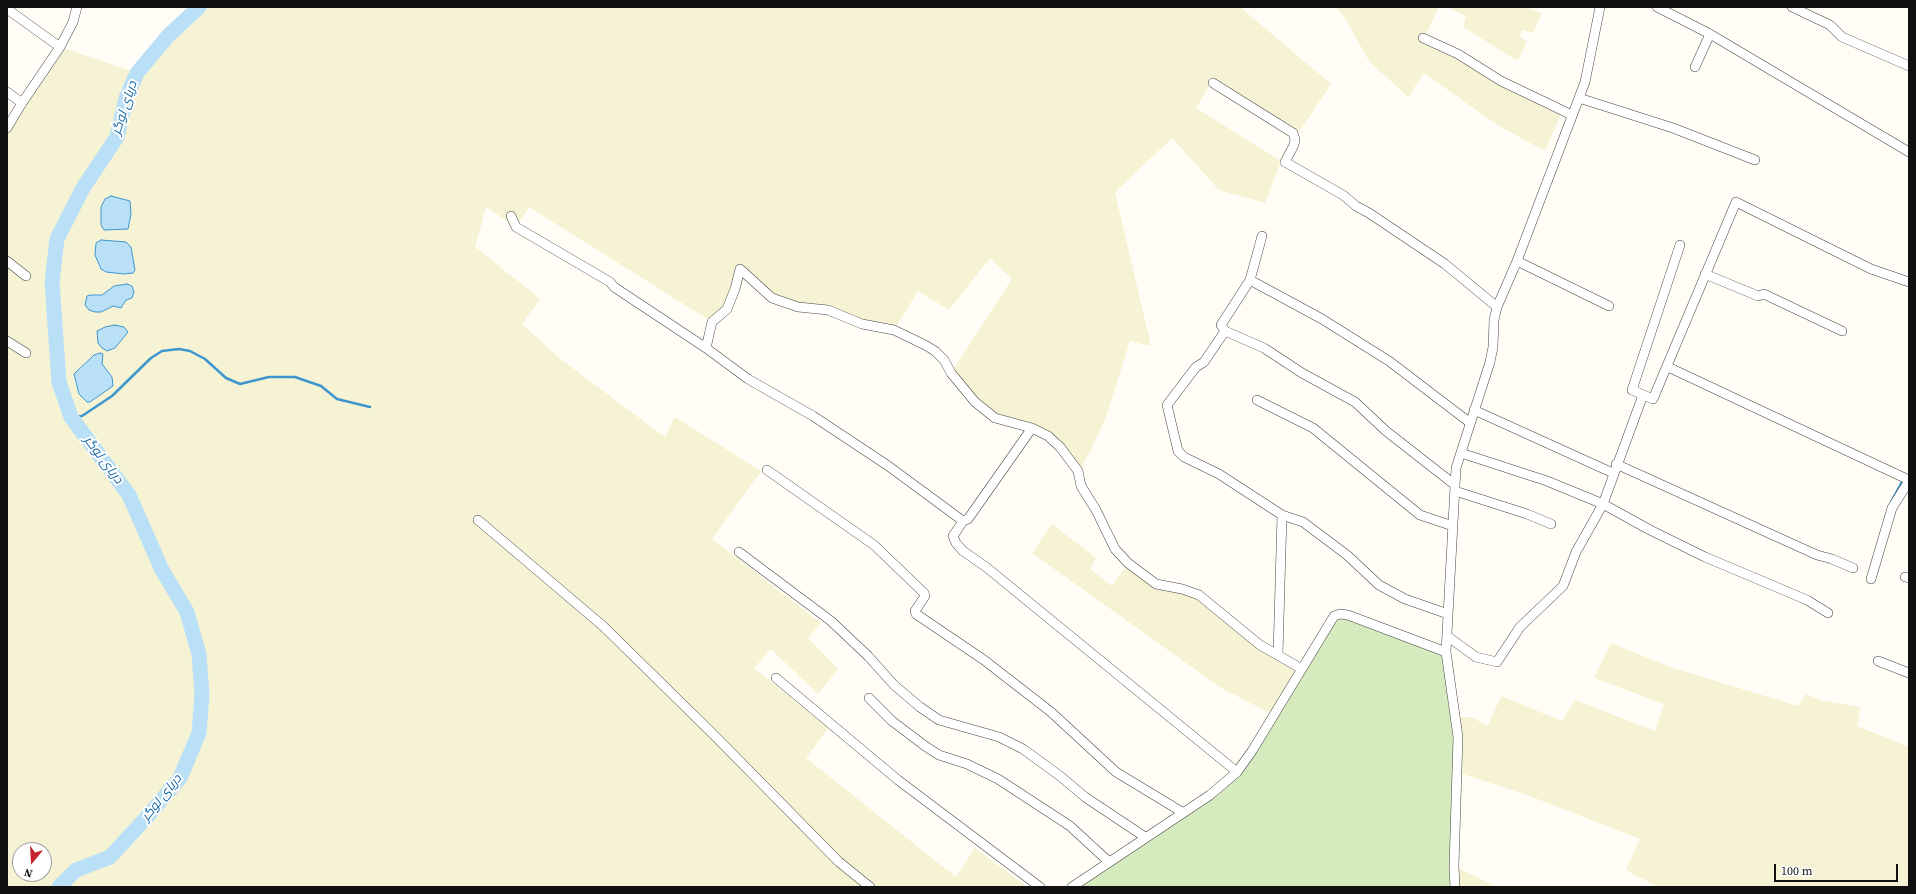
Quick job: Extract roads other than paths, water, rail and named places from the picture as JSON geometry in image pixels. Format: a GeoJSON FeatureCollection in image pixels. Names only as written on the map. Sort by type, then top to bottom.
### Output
{"type":"FeatureCollection","features":[{"type":"Feature","properties":{"kind":"street"},"geometry":{"type":"LineString","coordinates":[[7,128],[60,47],[73,22],[77,7]]}},
{"type":"Feature","properties":{"kind":"street"},"geometry":{"type":"LineString","coordinates":[[1455,887],[1454,866],[1458,738],[1446,652],[1456,468],[1493,347],[1494,320],[1497,307],[1517,261],[1585,82],[1600,7]]}},
{"type":"Feature","properties":{"kind":"street"},"geometry":{"type":"LineString","coordinates":[[1657,7],[1710,34],[1909,152]]}},
{"type":"Feature","properties":{"kind":"street"},"geometry":{"type":"LineString","coordinates":[[1792,7],[1830,25],[1842,37],[1909,66]]}},
{"type":"Feature","properties":{"kind":"street"},"geometry":{"type":"LineString","coordinates":[[7,9],[60,47]]}},
{"type":"Feature","properties":{"kind":"street"},"geometry":{"type":"LineString","coordinates":[[1695,68],[1710,34]]}},
{"type":"Feature","properties":{"kind":"street"},"geometry":{"type":"LineString","coordinates":[[1423,38],[1458,54],[1500,81],[1572,115]]}},
{"type":"Feature","properties":{"kind":"street"},"geometry":{"type":"LineString","coordinates":[[1213,83],[1293,133],[1295,138],[1294,145],[1285,162],[1343,195],[1356,206],[1369,213],[1445,264],[1497,307]]}},
{"type":"Feature","properties":{"kind":"street"},"geometry":{"type":"LineString","coordinates":[[7,92],[22,103]]}},
{"type":"Feature","properties":{"kind":"street"},"geometry":{"type":"LineString","coordinates":[[1579,98],[1673,128],[1755,160]]}},
{"type":"Feature","properties":{"kind":"street"},"geometry":{"type":"LineString","coordinates":[[1680,245],[1632,390],[1653,399],[1668,367],[1681,336],[1681,330],[1736,202],[1871,269],[1909,282]]}},
{"type":"Feature","properties":{"kind":"street"},"geometry":{"type":"LineString","coordinates":[[511,216],[516,227],[610,282],[614,287],[706,348],[748,380],[813,416],[887,465],[963,521]]}},
{"type":"Feature","properties":{"kind":"street"},"geometry":{"type":"LineString","coordinates":[[1262,236],[1250,280],[1221,325],[1225,331],[1264,348],[1302,373],[1355,402],[1386,431],[1455,488],[1528,514],[1551,524]]}},
{"type":"Feature","properties":{"kind":"street"},"geometry":{"type":"LineString","coordinates":[[7,261],[26,276]]}},
{"type":"Feature","properties":{"kind":"street"},"geometry":{"type":"LineString","coordinates":[[1517,261],[1609,306]]}},
{"type":"Feature","properties":{"kind":"street"},"geometry":{"type":"LineString","coordinates":[[706,348],[712,322],[727,309],[735,289],[740,270],[772,298],[798,307],[828,310],[862,324],[894,330],[925,344],[944,360],[951,373],[975,402],[995,418],[1032,428],[1048,436],[1060,447],[1078,471],[1081,486],[1096,510],[1115,549],[1128,563],[1156,584],[1182,589],[1200,595],[1260,645],[1278,654],[1302,670]]}},
{"type":"Feature","properties":{"kind":"street"},"geometry":{"type":"LineString","coordinates":[[1705,274],[1758,296],[1764,294],[1842,331]]}},
{"type":"Feature","properties":{"kind":"street"},"geometry":{"type":"LineString","coordinates":[[1250,280],[1322,318],[1389,360],[1469,422]]}},
{"type":"Feature","properties":{"kind":"street"},"geometry":{"type":"LineString","coordinates":[[1225,331],[1204,362],[1196,367],[1167,405],[1175,447],[1184,456],[1219,474],[1282,515],[1303,522],[1347,555],[1379,584],[1405,599],[1448,614]]}},
{"type":"Feature","properties":{"kind":"street"},"geometry":{"type":"LineString","coordinates":[[7,340],[26,353]]}},
{"type":"Feature","properties":{"kind":"street"},"geometry":{"type":"LineString","coordinates":[[1668,367],[1909,480],[1892,508],[1870,579]]}},
{"type":"Feature","properties":{"kind":"street"},"geometry":{"type":"LineString","coordinates":[[1447,636],[1476,657],[1498,662],[1520,627],[1563,586],[1576,552],[1603,504],[1643,395]]}},
{"type":"Feature","properties":{"kind":"street"},"geometry":{"type":"LineString","coordinates":[[1257,400],[1307,424],[1420,515],[1453,526]]}},
{"type":"Feature","properties":{"kind":"street"},"geometry":{"type":"LineString","coordinates":[[1474,410],[1803,549],[1853,568]]}},
{"type":"Feature","properties":{"kind":"street"},"geometry":{"type":"LineString","coordinates":[[1032,428],[968,519],[963,521],[953,536],[956,543],[963,551],[986,568],[1237,772]]}},
{"type":"Feature","properties":{"kind":"street"},"geometry":{"type":"LineString","coordinates":[[1461,453],[1547,481],[1603,504],[1650,530],[1705,557],[1807,600],[1828,613]]}},
{"type":"Feature","properties":{"kind":"street"},"geometry":{"type":"LineString","coordinates":[[767,470],[880,550],[924,593],[925,596],[915,611],[916,614],[984,660],[1044,707],[1116,772],[1182,812]]}},
{"type":"Feature","properties":{"kind":"street"},"geometry":{"type":"LineString","coordinates":[[1278,654],[1282,515]]}},
{"type":"Feature","properties":{"kind":"street"},"geometry":{"type":"LineString","coordinates":[[478,520],[603,626],[716,737],[839,862],[870,887]]}},
{"type":"Feature","properties":{"kind":"street"},"geometry":{"type":"LineString","coordinates":[[739,552],[832,622],[868,656],[894,685],[920,708],[939,720],[999,737],[1023,750],[1060,776],[1085,797],[1145,837]]}},
{"type":"Feature","properties":{"kind":"street"},"geometry":{"type":"LineString","coordinates":[[1072,887],[1182,812],[1210,795],[1237,772],[1252,751],[1334,616],[1340,614],[1446,652]]}},
{"type":"Feature","properties":{"kind":"street"},"geometry":{"type":"LineString","coordinates":[[1878,660],[1909,673]]}},
{"type":"Feature","properties":{"kind":"street"},"geometry":{"type":"LineString","coordinates":[[776,678],[898,780],[1040,887]]}},
{"type":"Feature","properties":{"kind":"street"},"geometry":{"type":"LineString","coordinates":[[868,698],[892,721],[938,755],[967,764],[998,780],[1070,826],[1108,862]]}},
{"type":"Feature","properties":{"kind":"water"},"geometry":{"type":"Polygon","coordinates":[[[111,196],[130,201],[131,214],[128,229],[104,230],[101,225],[101,207],[105,199],[111,196]]]}},
{"type":"Feature","properties":{"kind":"water"},"geometry":{"type":"Polygon","coordinates":[[[101,240],[126,242],[131,247],[135,270],[133,273],[124,274],[106,272],[101,269],[95,255],[96,243],[101,240]]]}},
{"type":"Feature","properties":{"kind":"water"},"geometry":{"type":"Polygon","coordinates":[[[127,284],[132,286],[134,292],[132,298],[126,300],[121,308],[113,306],[101,312],[95,312],[89,310],[85,305],[87,296],[102,295],[114,286],[127,284]]]}},
{"type":"Feature","properties":{"kind":"water"},"geometry":{"type":"Polygon","coordinates":[[[115,325],[124,327],[128,332],[115,348],[107,351],[98,343],[97,331],[105,327],[115,325]]]}},
{"type":"Feature","properties":{"kind":"water"},"geometry":{"type":"Polygon","coordinates":[[[100,353],[103,354],[102,364],[112,377],[113,386],[90,402],[87,402],[79,394],[74,374],[94,355],[100,353]]]}},
{"type":"Feature","properties":{"kind":"waterway","name":"دریای لوگر"},"geometry":{"type":"LineString","coordinates":[[59,887],[76,870],[110,857],[146,818],[180,778],[199,733],[202,695],[199,654],[187,612],[162,570],[129,495],[71,417],[59,382],[52,282],[57,239],[83,188],[117,137],[126,98],[137,73],[168,36],[199,7]]}},
{"type":"Feature","properties":{"kind":"waterway"},"geometry":{"type":"LineString","coordinates":[[71,417],[82,416],[112,396],[151,358],[162,351],[179,349],[190,351],[205,359],[226,378],[240,384],[269,377],[295,377],[321,386],[337,399],[370,407]]}},
{"type":"Feature","properties":{"kind":"waterway"},"geometry":{"type":"LineString","coordinates":[[1891,502],[1903,480]]}}]}
